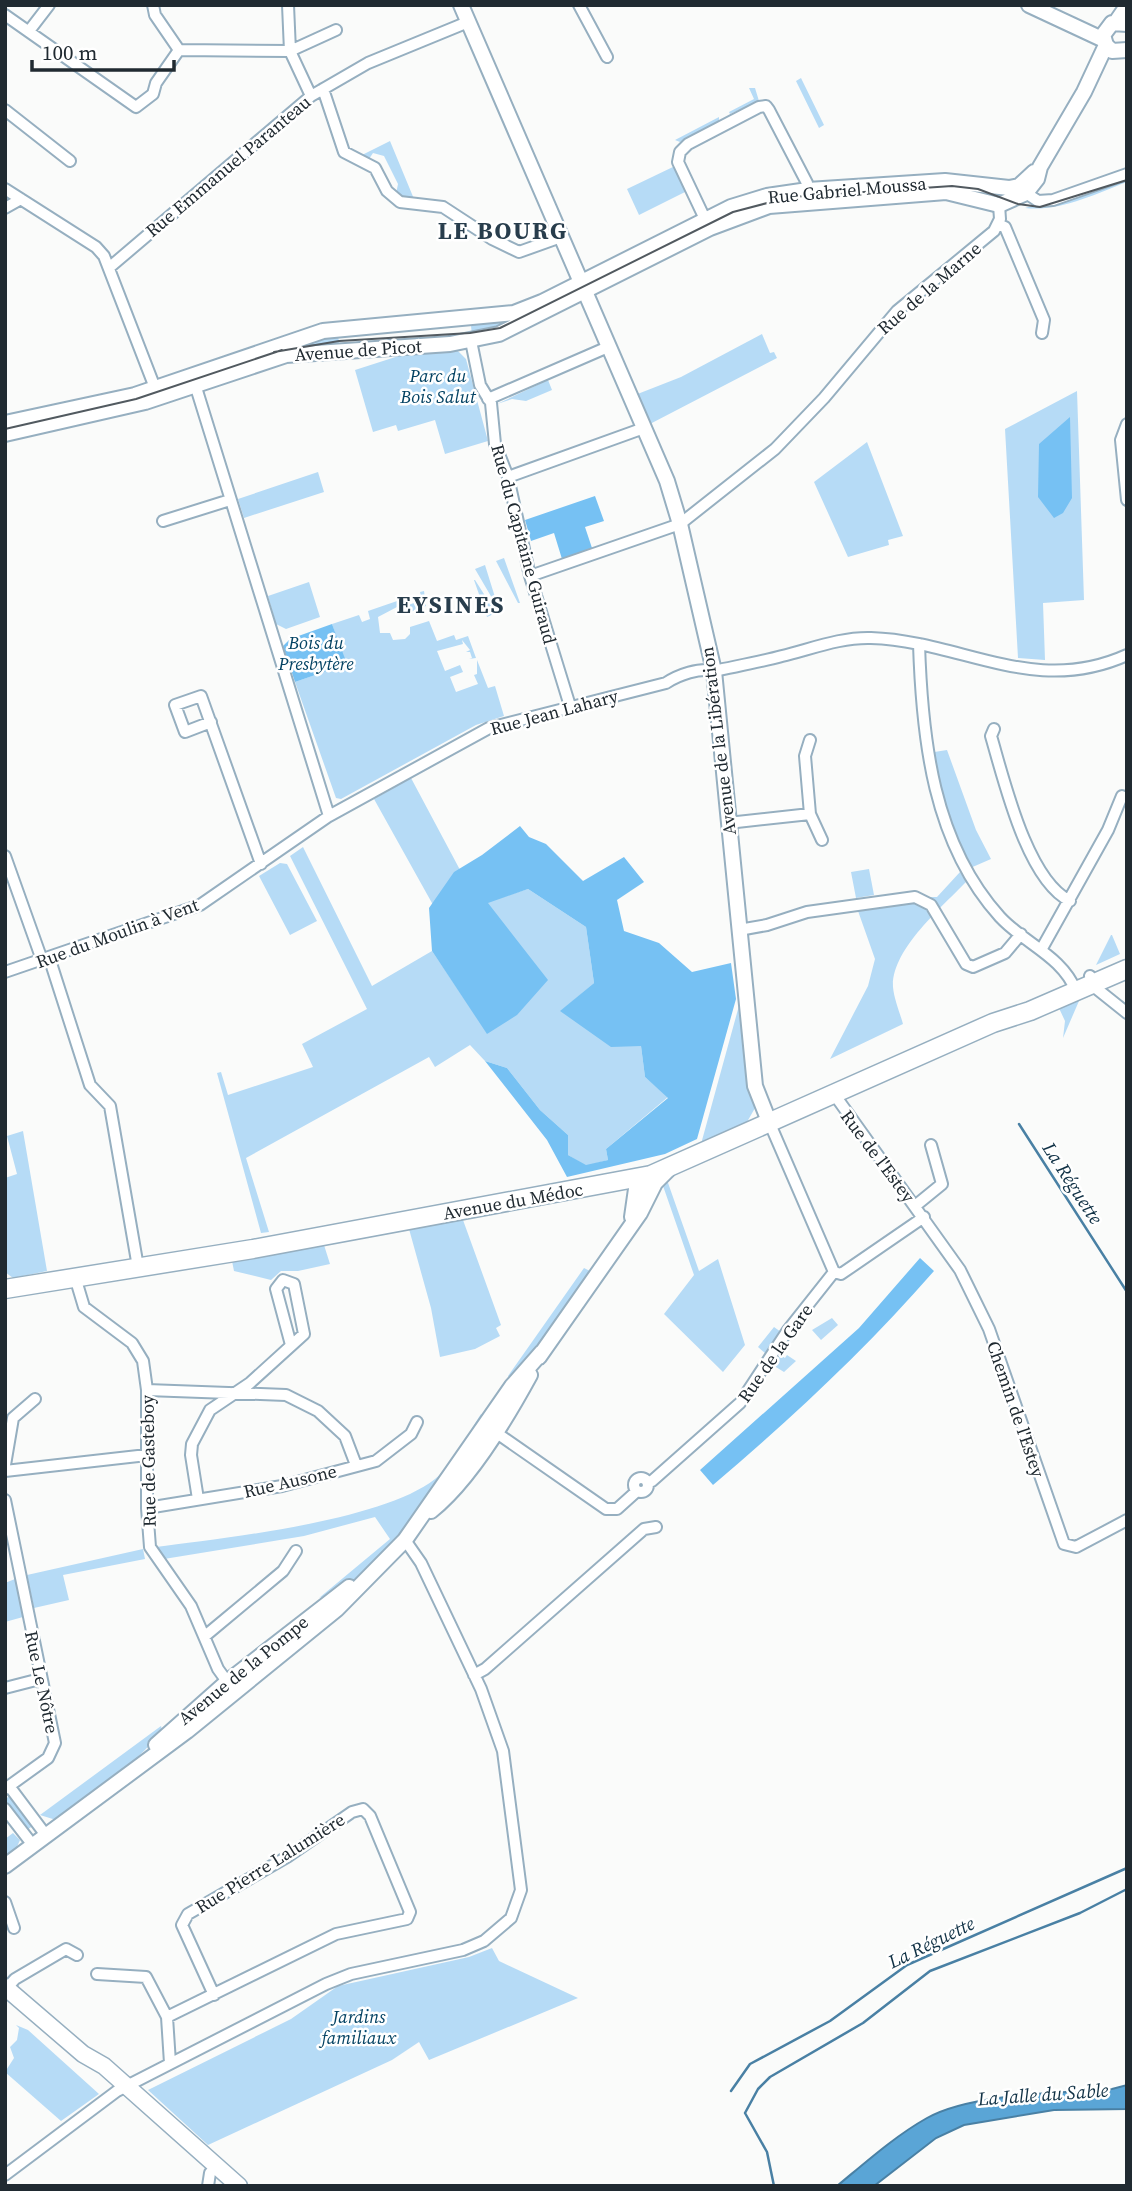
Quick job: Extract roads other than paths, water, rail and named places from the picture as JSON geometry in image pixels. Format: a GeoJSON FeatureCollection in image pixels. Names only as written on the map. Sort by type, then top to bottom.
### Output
{"type":"FeatureCollection","features":[{"type":"Feature","properties":{"kind":"main road","name":"Avenue du Médoc"},"geometry":{"type":"LineString","coordinates":[[7,1287],[138,1267],[651,1175],[1083,983],[1127,959]]}},
{"type":"Feature","properties":{"kind":"main road","name":"Avenue du Médoc"},"geometry":{"type":"LineString","coordinates":[[1083,983],[1127,969]]}},
{"type":"Feature","properties":{"kind":"main road"},"geometry":{"type":"LineString","coordinates":[[7,1984],[89,2048],[104,2066],[239,2186]]}},
{"type":"Feature","properties":{"kind":"street"},"geometry":{"type":"LineString","coordinates":[[29,31],[49,5]]}},
{"type":"Feature","properties":{"kind":"street"},"geometry":{"type":"LineString","coordinates":[[153,5],[161,24],[179,50]]}},
{"type":"Feature","properties":{"kind":"street"},"geometry":{"type":"LineString","coordinates":[[288,5],[290,51],[311,96]]}},
{"type":"Feature","properties":{"kind":"street","name":"Avenue de la Libération"},"geometry":{"type":"LineString","coordinates":[[461,5],[667,481],[680,524],[714,671],[755,1086],[770,1124]]}},
{"type":"Feature","properties":{"kind":"street"},"geometry":{"type":"LineString","coordinates":[[579,5],[607,57]]}},
{"type":"Feature","properties":{"kind":"street"},"geometry":{"type":"LineString","coordinates":[[1029,5],[1049,12],[1117,49]]}},
{"type":"Feature","properties":{"kind":"street"},"geometry":{"type":"LineString","coordinates":[[1042,333],[1044,320],[1004,227],[998,224],[999,205],[1012,202],[1026,193],[1037,179],[1040,167],[1084,92],[1117,49],[1117,23],[1127,6]]}},
{"type":"Feature","properties":{"kind":"street"},"geometry":{"type":"LineString","coordinates":[[1049,12],[1117,23]]}},
{"type":"Feature","properties":{"kind":"street"},"geometry":{"type":"LineString","coordinates":[[5,15],[136,107],[153,94],[156,83],[179,50]]}},
{"type":"Feature","properties":{"kind":"street","name":"Rue Emmanuel Paranteau"},"geometry":{"type":"LineString","coordinates":[[110,267],[311,96],[368,63],[468,22]]}},
{"type":"Feature","properties":{"kind":"street"},"geometry":{"type":"LineString","coordinates":[[179,50],[290,51],[336,30]]}},
{"type":"Feature","properties":{"kind":"street"},"geometry":{"type":"LineString","coordinates":[[323,89],[344,152],[375,168],[394,198],[406,203],[443,207],[517,251],[524,252],[561,236]]}},
{"type":"Feature","properties":{"kind":"street"},"geometry":{"type":"LineString","coordinates":[[705,219],[678,162],[680,152],[688,144],[759,107],[766,106],[769,110],[806,195]]}},
{"type":"Feature","properties":{"kind":"street"},"geometry":{"type":"LineString","coordinates":[[5,110],[70,161]]}},
{"type":"Feature","properties":{"kind":"street","name":"Rue Gabriel Moussa"},"geometry":{"type":"LineString","coordinates":[[582,288],[705,219],[750,200],[945,181],[1009,188],[1025,181],[1040,167]]}},
{"type":"Feature","properties":{"kind":"street"},"geometry":{"type":"LineString","coordinates":[[1026,193],[1038,201],[1053,200],[1127,174]]}},
{"type":"Feature","properties":{"kind":"street"},"geometry":{"type":"LineString","coordinates":[[5,190],[96,247],[110,267],[157,393]]}},
{"type":"Feature","properties":{"kind":"street","name":"Rue Gabriel Moussa"},"geometry":{"type":"LineString","coordinates":[[582,288],[736,216],[806,195],[946,192],[999,205]]}},
{"type":"Feature","properties":{"kind":"street"},"geometry":{"type":"LineString","coordinates":[[5,208],[21,199]]}},
{"type":"Feature","properties":{"kind":"street","name":"Rue de la Marne"},"geometry":{"type":"LineString","coordinates":[[530,576],[680,524],[775,449],[824,398],[897,311],[987,237],[998,224]]}},
{"type":"Feature","properties":{"kind":"street","name":"Avenue de Picot"},"geometry":{"type":"LineString","coordinates":[[5,434],[298,352],[471,341],[510,330],[582,288]]}},
{"type":"Feature","properties":{"kind":"street","name":"Avenue de Picot"},"geometry":{"type":"LineString","coordinates":[[194,381],[323,331],[505,315],[582,288]]}},
{"type":"Feature","properties":{"kind":"street","name":"Rue du Capitaine Guiraud"},"geometry":{"type":"LineString","coordinates":[[471,341],[480,385],[488,398],[495,444],[508,477],[530,576],[570,706]]}},
{"type":"Feature","properties":{"kind":"street"},"geometry":{"type":"LineString","coordinates":[[488,398],[608,347]]}},
{"type":"Feature","properties":{"kind":"street"},"geometry":{"type":"LineString","coordinates":[[194,381],[328,816]]}},
{"type":"Feature","properties":{"kind":"street","name":"Avenue de Picot"},"geometry":{"type":"LineString","coordinates":[[5,423],[157,393]]}},
{"type":"Feature","properties":{"kind":"street"},"geometry":{"type":"LineString","coordinates":[[1127,424],[1121,440],[1127,500]]}},
{"type":"Feature","properties":{"kind":"street"},"geometry":{"type":"LineString","coordinates":[[508,477],[644,428]]}},
{"type":"Feature","properties":{"kind":"street"},"geometry":{"type":"LineString","coordinates":[[163,521],[230,500]]}},
{"type":"Feature","properties":{"kind":"street","name":"Rue Jean Lahary"},"geometry":{"type":"LineString","coordinates":[[328,816],[489,728],[666,683],[675,677],[707,669],[714,671],[838,641],[866,638],[919,644],[1012,668],[1060,672],[1095,667],[1127,655]]}},
{"type":"Feature","properties":{"kind":"street"},"geometry":{"type":"LineString","coordinates":[[919,644],[922,723],[942,816],[968,869],[1001,918],[1064,969],[1127,1013]]}},
{"type":"Feature","properties":{"kind":"street"},"geometry":{"type":"LineString","coordinates":[[211,722],[261,864]]}},
{"type":"Feature","properties":{"kind":"street"},"geometry":{"type":"LineString","coordinates":[[994,729],[991,736],[1023,839],[1058,895],[1070,901]]}},
{"type":"Feature","properties":{"kind":"street"},"geometry":{"type":"LineString","coordinates":[[810,740],[805,756],[810,814],[822,840]]}},
{"type":"Feature","properties":{"kind":"street"},"geometry":{"type":"LineString","coordinates":[[1041,950],[1070,901],[1122,796]]}},
{"type":"Feature","properties":{"kind":"street"},"geometry":{"type":"LineString","coordinates":[[729,823],[810,814]]}},
{"type":"Feature","properties":{"kind":"street","name":"Rue du Moulin à Vent"},"geometry":{"type":"LineString","coordinates":[[5,972],[200,905],[328,816]]}},
{"type":"Feature","properties":{"kind":"street"},"geometry":{"type":"LineString","coordinates":[[5,856],[46,959],[90,1085],[110,1106],[138,1267]]}},
{"type":"Feature","properties":{"kind":"street"},"geometry":{"type":"LineString","coordinates":[[739,930],[767,925],[807,912],[915,897],[931,905],[966,964],[973,967],[1005,953],[1021,934]]}},
{"type":"Feature","properties":{"kind":"street","name":"Rue de l'Estey"},"geometry":{"type":"LineString","coordinates":[[834,1094],[924,1217]]}},
{"type":"Feature","properties":{"kind":"street"},"geometry":{"type":"LineString","coordinates":[[770,1124],[834,1272]]}},
{"type":"Feature","properties":{"kind":"street"},"geometry":{"type":"LineString","coordinates":[[915,1206],[942,1184],[931,1145]]}},
{"type":"Feature","properties":{"kind":"street","name":"Avenue de la Pompe"},"geometry":{"type":"LineString","coordinates":[[5,1866],[125,1774],[180,1721],[231,1687],[330,1600],[369,1575],[405,1540],[420,1521],[448,1498],[490,1428],[655,1184],[670,1168]]}},
{"type":"Feature","properties":{"kind":"street"},"geometry":{"type":"LineString","coordinates":[[618,1182],[636,1189],[651,1175]]}},
{"type":"Feature","properties":{"kind":"street","name":"Avenue de la Pompe"},"geometry":{"type":"LineString","coordinates":[[629,1225],[636,1206],[636,1189]]}},
{"type":"Feature","properties":{"kind":"street","name":"Rue de la Gare"},"geometry":{"type":"LineString","coordinates":[[490,1428],[606,1509],[617,1509],[637,1491],[645,1490],[647,1482],[740,1403],[788,1330],[834,1272],[841,1274],[924,1217]]}},
{"type":"Feature","properties":{"kind":"street","name":"Chemin de l'Estey"},"geometry":{"type":"LineString","coordinates":[[924,1217],[960,1270],[989,1329],[1064,1544],[1076,1547],[1127,1520]]}},
{"type":"Feature","properties":{"kind":"street","name":"Rue de Gasteboy"},"geometry":{"type":"LineString","coordinates":[[75,1277],[84,1307],[137,1348],[143,1360],[147,1390],[147,1508],[152,1552],[188,1602],[231,1687]]}},
{"type":"Feature","properties":{"kind":"street"},"geometry":{"type":"LineString","coordinates":[[198,1499],[191,1455],[196,1434],[214,1405],[235,1393],[291,1345],[306,1331],[294,1284],[286,1279],[281,1281],[276,1289],[291,1345]]}},
{"type":"Feature","properties":{"kind":"street"},"geometry":{"type":"LineString","coordinates":[[147,1390],[267,1392],[301,1401],[318,1411],[345,1436],[356,1465]]}},
{"type":"Feature","properties":{"kind":"street"},"geometry":{"type":"LineString","coordinates":[[5,1465],[13,1418],[35,1399]]}},
{"type":"Feature","properties":{"kind":"street","name":"Rue Ausone"},"geometry":{"type":"LineString","coordinates":[[147,1508],[282,1486],[383,1458],[411,1434],[417,1422]]}},
{"type":"Feature","properties":{"kind":"street"},"geometry":{"type":"LineString","coordinates":[[5,1471],[146,1455]]}},
{"type":"Feature","properties":{"kind":"street","name":"Rue Le Nôtre"},"geometry":{"type":"LineString","coordinates":[[5,1500],[8,1532],[54,1748],[48,1758],[7,1788],[45,1834]]}},
{"type":"Feature","properties":{"kind":"street"},"geometry":{"type":"LineString","coordinates":[[474,1675],[485,1670],[644,1529],[656,1527]]}},
{"type":"Feature","properties":{"kind":"street"},"geometry":{"type":"LineString","coordinates":[[5,2175],[127,2086],[337,1978],[463,1950],[484,1941],[511,1918],[521,1890],[503,1751],[474,1675],[421,1563],[405,1540]]}},
{"type":"Feature","properties":{"kind":"street"},"geometry":{"type":"LineString","coordinates":[[205,1636],[283,1570],[296,1551]]}},
{"type":"Feature","properties":{"kind":"street"},"geometry":{"type":"LineString","coordinates":[[5,1688],[40,1679]]}},
{"type":"Feature","properties":{"kind":"street"},"geometry":{"type":"LineString","coordinates":[[5,1809],[32,1844]]}},
{"type":"Feature","properties":{"kind":"street","name":"Rue Pierre Lalumière"},"geometry":{"type":"LineString","coordinates":[[167,2017],[214,1995],[336,1934],[407,1919],[410,1912],[370,1816],[363,1810],[352,1812],[287,1857],[188,1914],[182,1925],[214,1995]]}},
{"type":"Feature","properties":{"kind":"street"},"geometry":{"type":"LineString","coordinates":[[5,1902],[14,1928]]}},
{"type":"Feature","properties":{"kind":"street"},"geometry":{"type":"LineString","coordinates":[[7,1984],[66,1949],[77,1955]]}},
{"type":"Feature","properties":{"kind":"street"},"geometry":{"type":"LineString","coordinates":[[97,1974],[146,1978],[167,2017],[170,2063]]}},
{"type":"Feature","properties":{"kind":"street"},"geometry":{"type":"LineString","coordinates":[[208,2186],[210,2173],[217,2166]]}},
{"type":"Feature","properties":{"kind":"water","name":"La Jalle du Sable"},"geometry":{"type":"Polygon","coordinates":[[[1127,2085],[1127,2109],[1054,2110],[964,2125],[936,2138],[874,2186],[837,2186],[904,2133],[945,2110],[991,2099],[1112,2089],[1127,2085]]]}},
{"type":"Feature","properties":{"kind":"waterway","name":"La Réguette"},"geometry":{"type":"LineString","coordinates":[[1019,1124],[1127,1292]]}},
{"type":"Feature","properties":{"kind":"waterway","name":"La Réguette"},"geometry":{"type":"LineString","coordinates":[[731,2091],[750,2064],[830,2021],[907,1965],[1127,1868]]}},
{"type":"Feature","properties":{"kind":"waterway"},"geometry":{"type":"LineString","coordinates":[[774,2186],[767,2152],[745,2113],[758,2089],[770,2077],[863,2023],[930,1971],[1080,1913],[1127,1889]]}},
{"type":"Feature","properties":{"kind":"tram line"},"geometry":{"type":"LineString","coordinates":[[274,352],[339,341],[470,333],[500,328],[733,212],[790,197],[952,186],[978,189],[1018,204],[1040,207],[1127,180]]}},
{"type":"Feature","properties":{"kind":"tram line"},"geometry":{"type":"LineString","coordinates":[[5,429],[136,399],[282,350]]}},
{"type":"Feature","properties":{"kind":"district","name":"LE BOURG"},"geometry":{"type":"Point","coordinates":[503,230]}},
{"type":"Feature","properties":{"kind":"district","name":"EYSINES"},"geometry":{"type":"Point","coordinates":[451,604]}},
{"type":"Feature","properties":{"kind":"park label","name":"Parc du Bois Salut"},"geometry":{"type":"Point","coordinates":[438,385]}},
{"type":"Feature","properties":{"kind":"park label","name":"Bois du Presbytère"},"geometry":{"type":"Point","coordinates":[316,652]}},
{"type":"Feature","properties":{"kind":"park label","name":"Jardins familiaux"},"geometry":{"type":"Point","coordinates":[359,2026]}}]}
